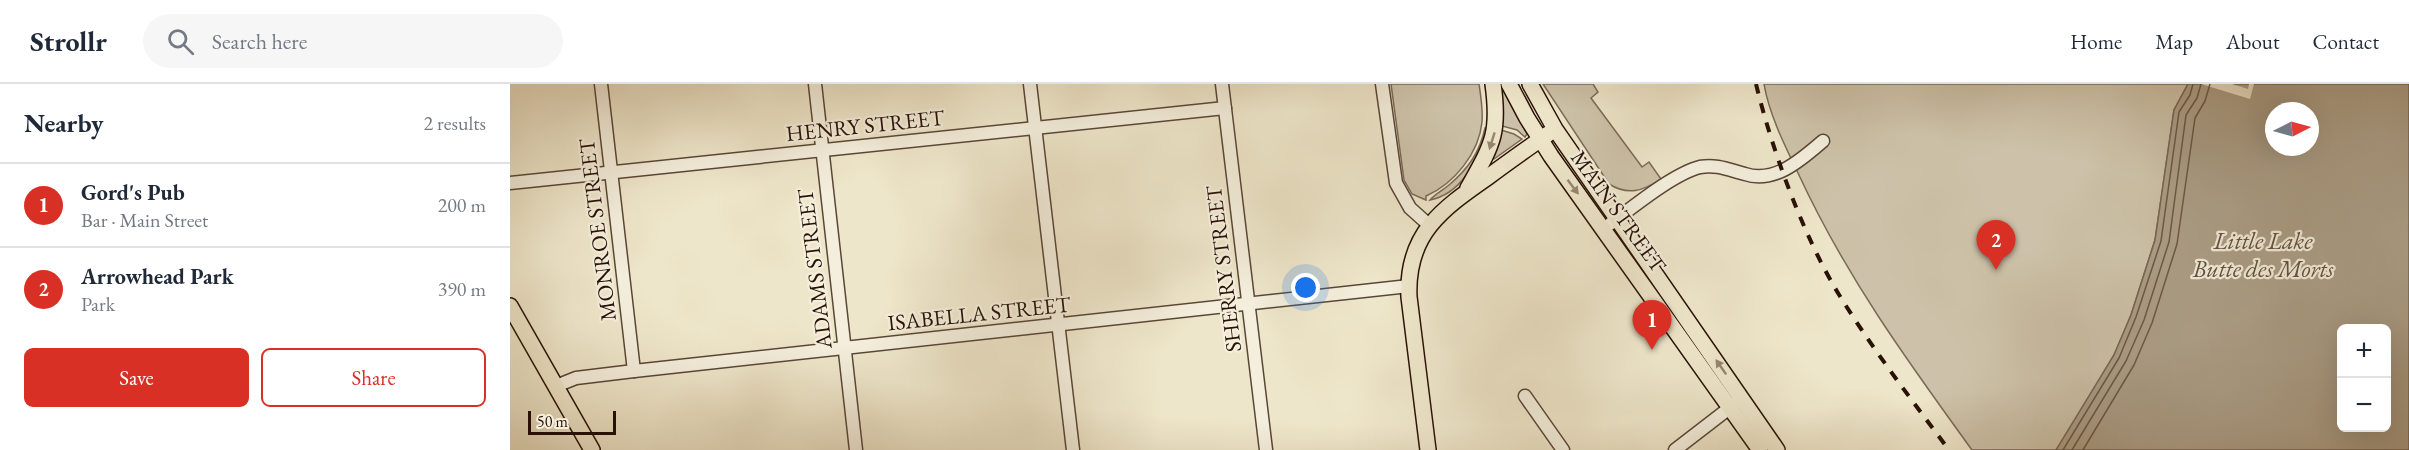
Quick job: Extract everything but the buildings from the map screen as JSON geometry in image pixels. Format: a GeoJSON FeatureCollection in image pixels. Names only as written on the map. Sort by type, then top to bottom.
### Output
{"type":"FeatureCollection","features":[{"type":"Feature","properties":{"kind":"main road"},"geometry":{"type":"LineString","coordinates":[[1465,193],[1495,136],[1496,110],[1493,84]]}},
{"type":"Feature","properties":{"kind":"main road","name":"MAIN STREET"},"geometry":{"type":"LineString","coordinates":[[1509,84],[1540,140],[1605,229],[1736,402],[1777,450]]}},
{"type":"Feature","properties":{"kind":"main road","name":"MAIN STREET"},"geometry":{"type":"LineString","coordinates":[[1530,84],[1555,129],[1618,219],[1736,402],[1760,450]]}},
{"type":"Feature","properties":{"kind":"main road"},"geometry":{"type":"LineString","coordinates":[[1428,450],[1409,286],[1415,252],[1429,225],[1438,215],[1555,129]]}},
{"type":"Feature","properties":{"kind":"main road"},"geometry":{"type":"LineString","coordinates":[[510,306],[592,450]]}},
{"type":"Feature","properties":{"kind":"street","name":"MONROE STREET"},"geometry":{"type":"LineString","coordinates":[[601,84],[634,371]]}},
{"type":"Feature","properties":{"kind":"street","name":"ADAMS STREET"},"geometry":{"type":"LineString","coordinates":[[815,84],[856,450]]}},
{"type":"Feature","properties":{"kind":"street"},"geometry":{"type":"LineString","coordinates":[[1030,84],[1073,450]]}},
{"type":"Feature","properties":{"kind":"street","name":"SHERRY STREET"},"geometry":{"type":"LineString","coordinates":[[1222,84],[1266,450]]}},
{"type":"Feature","properties":{"kind":"street"},"geometry":{"type":"LineString","coordinates":[[1382,84],[1395,183],[1410,208],[1429,225]]}},
{"type":"Feature","properties":{"kind":"street","name":"HENRY STREET"},"geometry":{"type":"LineString","coordinates":[[510,183],[1225,108]]}},
{"type":"Feature","properties":{"kind":"street"},"geometry":{"type":"LineString","coordinates":[[1605,229],[1686,172],[1716,166],[1746,175],[1767,174],[1790,167],[1823,141]]}},
{"type":"Feature","properties":{"kind":"street","name":"ISABELLA STREET"},"geometry":{"type":"LineString","coordinates":[[556,386],[576,378],[634,371],[1409,286]]}},
{"type":"Feature","properties":{"kind":"street"},"geometry":{"type":"LineString","coordinates":[[1525,396],[1563,450]]}},
{"type":"Feature","properties":{"kind":"street"},"geometry":{"type":"LineString","coordinates":[[1675,450],[1736,402]]}},
{"type":"Feature","properties":{"kind":"shaded area"},"geometry":{"type":"Polygon","coordinates":[[[1391,84],[1479,84],[1482,122],[1476,145],[1455,175],[1446,184],[1426,196],[1426,200],[1412,194],[1404,180],[1391,84]]]}},
{"type":"Feature","properties":{"kind":"shaded area"},"geometry":{"type":"Polygon","coordinates":[[[1543,84],[1593,84],[1598,92],[1591,98],[1642,167],[1649,162],[1661,179],[1648,187],[1629,191],[1609,184],[1543,84]]]}},
{"type":"Feature","properties":{"kind":"shaded area"},"geometry":{"type":"Polygon","coordinates":[[[1764,84],[2188,84],[2174,110],[2155,240],[2131,315],[2114,355],[2058,450],[1972,450],[1900,349],[1836,247],[1783,141],[1764,84]]]}},
{"type":"Feature","properties":{"kind":"shaded area"},"geometry":{"type":"Polygon","coordinates":[[[1502,87],[1527,134],[1525,137],[1517,130],[1502,126],[1499,88],[1502,87]]]}},
{"type":"Feature","properties":{"kind":"shaded area"},"geometry":{"type":"Polygon","coordinates":[[[1485,128],[1490,128],[1475,162],[1461,182],[1442,196],[1430,200],[1456,179],[1467,166],[1480,145],[1485,128]]]}},
{"type":"Feature","properties":{"kind":"shaded area"},"geometry":{"type":"Polygon","coordinates":[[[1501,130],[1522,139],[1494,159],[1492,158],[1501,130]]]}},
{"type":"Feature","properties":{"kind":"water","name":"Little Lake Butte des Morts"},"geometry":{"type":"Polygon","coordinates":[[[2188,84],[2409,84],[2409,450],[2056,450],[2114,355],[2131,315],[2155,240],[2174,110],[2188,84]]]}},
{"type":"Feature","properties":{"kind":"pier"},"geometry":{"type":"Polygon","coordinates":[[[2201,84],[2232,84],[2248,89],[2249,84],[2254,84],[2250,99],[2201,84]]]}},
{"type":"Feature","properties":{"kind":"railway"},"geometry":{"type":"LineString","coordinates":[[1756,84],[1790,192],[1825,270],[1864,333],[1949,450]]}},
{"type":"Feature","properties":{"kind":"place","name":"Arrowhead Park"},"geometry":{"type":"Point","coordinates":[1996,270]}},
{"type":"Feature","properties":{"kind":"place","name":"Gord's Pub"},"geometry":{"type":"Point","coordinates":[1652,350]}}]}
